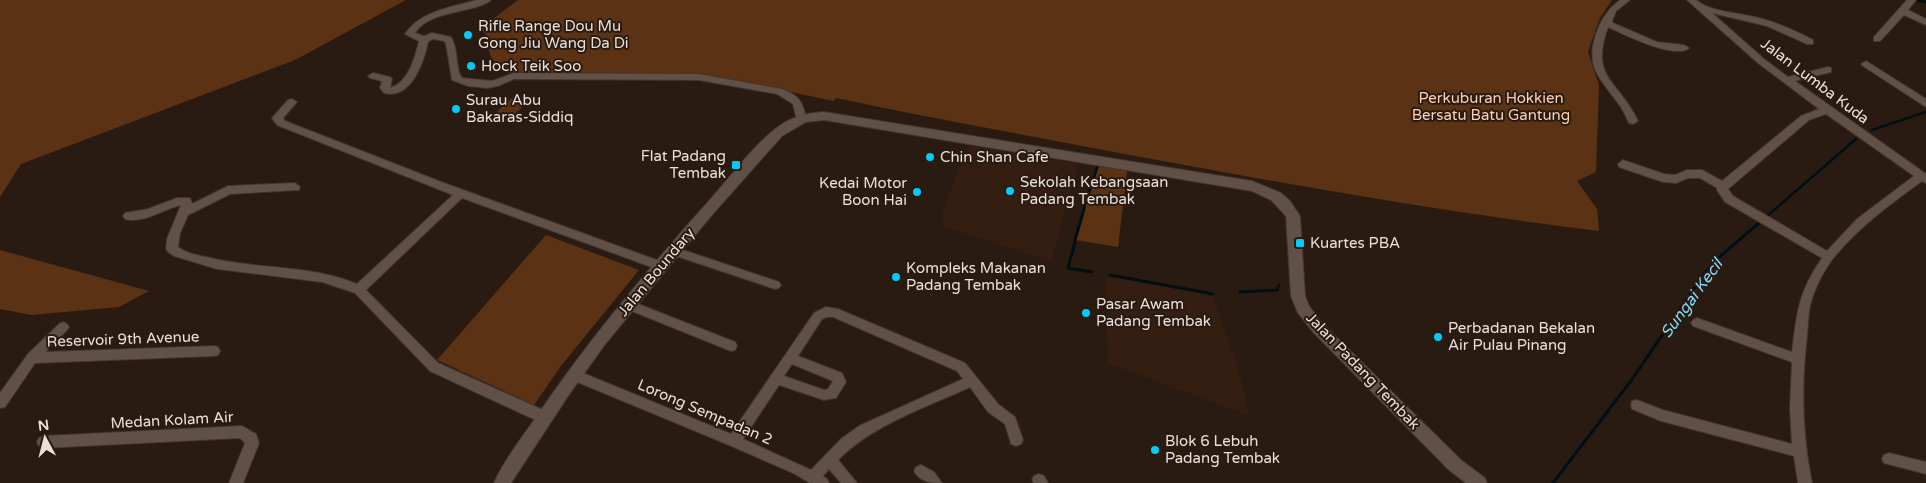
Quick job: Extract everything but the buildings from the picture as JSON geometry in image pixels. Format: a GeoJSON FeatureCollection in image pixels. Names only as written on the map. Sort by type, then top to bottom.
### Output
{"type":"FeatureCollection","features":[{"type":"Feature","properties":{"kind":"street"},"geometry":{"type":"LineString","coordinates":[[446,10],[454,0]]}},
{"type":"Feature","properties":{"kind":"street"},"geometry":{"type":"LineString","coordinates":[[487,0],[465,8],[446,10],[420,23],[411,30],[410,35],[424,40],[432,36],[448,39],[453,50],[455,78],[465,83],[496,84],[514,76],[699,77],[784,93],[798,103],[801,118]]}},
{"type":"Feature","properties":{"kind":"street"},"geometry":{"type":"LineString","coordinates":[[1626,0],[1612,10],[1602,27],[1596,44],[1595,61],[1603,76],[1624,101],[1633,121]]}},
{"type":"Feature","properties":{"kind":"street","name":"Jalan Lumba Kuda"},"geometry":{"type":"LineString","coordinates":[[1691,0],[1761,61],[1924,178]]}},
{"type":"Feature","properties":{"kind":"street"},"geometry":{"type":"LineString","coordinates":[[1876,39],[1911,1]]}},
{"type":"Feature","properties":{"kind":"street"},"geometry":{"type":"LineString","coordinates":[[1702,9],[1746,16],[1788,30],[1810,42]]}},
{"type":"Feature","properties":{"kind":"street"},"geometry":{"type":"LineString","coordinates":[[1903,11],[1926,22]]}},
{"type":"Feature","properties":{"kind":"street"},"geometry":{"type":"LineString","coordinates":[[1607,21],[1615,28],[1655,45],[1684,48]]}},
{"type":"Feature","properties":{"kind":"street"},"geometry":{"type":"LineString","coordinates":[[373,76],[387,79],[385,88],[387,91],[401,88],[409,80],[423,50],[424,40]]}},
{"type":"Feature","properties":{"kind":"street"},"geometry":{"type":"LineString","coordinates":[[1866,64],[1926,104]]}},
{"type":"Feature","properties":{"kind":"street"},"geometry":{"type":"LineString","coordinates":[[1787,80],[1828,70]]}},
{"type":"Feature","properties":{"kind":"street"},"geometry":{"type":"LineString","coordinates":[[292,102],[278,118],[281,123],[461,193],[661,266]]}},
{"type":"Feature","properties":{"kind":"street"},"geometry":{"type":"LineString","coordinates":[[1723,186],[1805,118],[1827,110]]}},
{"type":"Feature","properties":{"kind":"street","name":"Jalan Boundary"},"geometry":{"type":"LineString","coordinates":[[502,483],[574,375],[628,305],[772,138],[788,124],[801,118],[824,116],[850,119]]}},
{"type":"Feature","properties":{"kind":"street","name":"Jalan Padang Tembak"},"geometry":{"type":"LineString","coordinates":[[850,119],[1252,186],[1271,193],[1287,206],[1293,216],[1296,285],[1303,309],[1318,328],[1455,465],[1479,483]]}},
{"type":"Feature","properties":{"kind":"street"},"geometry":{"type":"LineString","coordinates":[[1623,164],[1662,178],[1676,179],[1687,174],[1702,174],[1723,186]]}},
{"type":"Feature","properties":{"kind":"street"},"geometry":{"type":"LineString","coordinates":[[1805,483],[1798,451],[1795,390],[1805,301],[1829,257],[1842,240],[1890,198],[1924,178]]}},
{"type":"Feature","properties":{"kind":"street"},"geometry":{"type":"LineString","coordinates":[[1723,186],[1722,190],[1729,199],[1829,257]]}},
{"type":"Feature","properties":{"kind":"street"},"geometry":{"type":"LineString","coordinates":[[185,212],[228,190],[295,187]]}},
{"type":"Feature","properties":{"kind":"street"},"geometry":{"type":"LineString","coordinates":[[359,290],[461,193]]}},
{"type":"Feature","properties":{"kind":"street"},"geometry":{"type":"LineString","coordinates":[[129,216],[149,214],[182,201],[187,203],[185,212],[171,242],[172,249],[178,254],[213,265],[237,269],[330,278],[359,290],[434,368],[545,417]]}},
{"type":"Feature","properties":{"kind":"street"},"geometry":{"type":"LineString","coordinates":[[674,251],[775,285]]}},
{"type":"Feature","properties":{"kind":"street"},"geometry":{"type":"LineString","coordinates":[[628,305],[731,346]]}},
{"type":"Feature","properties":{"kind":"street"},"geometry":{"type":"LineString","coordinates":[[734,441],[818,316],[826,312],[834,312],[961,367],[993,408],[1010,422],[1016,440]]}},
{"type":"Feature","properties":{"kind":"street"},"geometry":{"type":"LineString","coordinates":[[1697,323],[1797,360]]}},
{"type":"Feature","properties":{"kind":"street"},"geometry":{"type":"LineString","coordinates":[[0,403],[32,358],[63,326]]}},
{"type":"Feature","properties":{"kind":"street","name":"Reservoir 9th Avenue"},"geometry":{"type":"LineString","coordinates":[[32,358],[214,351]]}},
{"type":"Feature","properties":{"kind":"street"},"geometry":{"type":"LineString","coordinates":[[776,379],[824,395],[832,394],[840,382],[838,377],[790,358]]}},
{"type":"Feature","properties":{"kind":"street","name":"Lorong Sempadan 2"},"geometry":{"type":"LineString","coordinates":[[574,375],[734,441],[817,480]]}},
{"type":"Feature","properties":{"kind":"street"},"geometry":{"type":"LineString","coordinates":[[817,480],[829,459],[864,430],[971,381]]}},
{"type":"Feature","properties":{"kind":"street"},"geometry":{"type":"LineString","coordinates":[[1637,405],[1661,415],[1798,451]]}},
{"type":"Feature","properties":{"kind":"street","name":"Medan Kolam Air"},"geometry":{"type":"LineString","coordinates":[[44,442],[242,432],[252,438],[252,443],[236,483]]}},
{"type":"Feature","properties":{"kind":"street"},"geometry":{"type":"LineString","coordinates":[[829,459],[850,483]]}},
{"type":"Feature","properties":{"kind":"street"},"geometry":{"type":"LineString","coordinates":[[1889,460],[1926,468]]}},
{"type":"Feature","properties":{"kind":"street"},"geometry":{"type":"LineString","coordinates":[[921,472],[929,476],[935,483]]}},
{"type":"Feature","properties":{"kind":"shaded area","name":"Sekolah Kebangsaan Padang Tembak"},"geometry":{"type":"Polygon","coordinates":[[[969,145],[1078,164],[1051,261],[942,226],[943,208],[969,145]]]}},
{"type":"Feature","properties":{"kind":"shaded area"},"geometry":{"type":"Polygon","coordinates":[[[1105,276],[1213,295],[1238,367],[1250,416],[1108,363],[1105,276]]]}},
{"type":"Feature","properties":{"kind":"green space"},"geometry":{"type":"Polygon","coordinates":[[[0,0],[406,0],[295,60],[21,164],[0,197],[0,0]]]}},
{"type":"Feature","properties":{"kind":"green space","name":"Perkuburan Hokkien Bersatu Batu Gantung"},"geometry":{"type":"Polygon","coordinates":[[[518,0],[1612,0],[1600,18],[1588,52],[1599,85],[1596,172],[1577,181],[1597,209],[1599,231],[1481,215],[1306,187],[836,98],[834,101],[697,73],[510,74],[492,59],[487,45],[491,42],[481,28],[518,0]]]}},
{"type":"Feature","properties":{"kind":"green space"},"geometry":{"type":"Polygon","coordinates":[[[514,96],[530,100],[507,121],[492,116],[514,96]]]}},
{"type":"Feature","properties":{"kind":"green space"},"geometry":{"type":"Polygon","coordinates":[[[1098,165],[1126,170],[1127,172],[1118,247],[1075,240],[1098,165]]]}},
{"type":"Feature","properties":{"kind":"green space"},"geometry":{"type":"Polygon","coordinates":[[[546,235],[639,270],[561,366],[534,405],[437,360],[546,235]]]}},
{"type":"Feature","properties":{"kind":"green space"},"geometry":{"type":"Polygon","coordinates":[[[0,250],[149,291],[119,307],[31,315],[0,309],[0,250]]]}},
{"type":"Feature","properties":{"kind":"waterway","name":"Sungai Kecil"},"geometry":{"type":"LineString","coordinates":[[1913,0],[1926,2]]}},
{"type":"Feature","properties":{"kind":"waterway","name":"Sungai Kecil"},"geometry":{"type":"LineString","coordinates":[[1872,130],[1926,112]]}},
{"type":"Feature","properties":{"kind":"waterway","name":"Sungai Kecil"},"geometry":{"type":"LineString","coordinates":[[1766,217],[1856,139]]}},
{"type":"Feature","properties":{"kind":"waterway"},"geometry":{"type":"LineString","coordinates":[[1086,202],[1098,165]]}},
{"type":"Feature","properties":{"kind":"waterway"},"geometry":{"type":"LineString","coordinates":[[1082,217],[1085,205]]}},
{"type":"Feature","properties":{"kind":"waterway"},"geometry":{"type":"LineString","coordinates":[[1075,240],[1082,216]]}},
{"type":"Feature","properties":{"kind":"waterway","name":"Sungai Kecil"},"geometry":{"type":"LineString","coordinates":[[1553,483],[1633,378],[1699,281],[1716,260],[1767,216]]}},
{"type":"Feature","properties":{"kind":"waterway"},"geometry":{"type":"LineString","coordinates":[[1075,242],[1068,268],[1092,272]]}},
{"type":"Feature","properties":{"kind":"waterway"},"geometry":{"type":"LineString","coordinates":[[1110,275],[1213,294]]}},
{"type":"Feature","properties":{"kind":"waterway"},"geometry":{"type":"LineString","coordinates":[[1240,292],[1277,290],[1279,285]]}},
{"type":"Feature","properties":{"kind":"place","name":"Rifle Range Dou Mu Gong Jiu Wang Da Di"},"geometry":{"type":"Point","coordinates":[468,35]}},
{"type":"Feature","properties":{"kind":"place","name":"Hock Teik Soo"},"geometry":{"type":"Point","coordinates":[471,66]}},
{"type":"Feature","properties":{"kind":"place","name":"Surau Abu Bakaras-Siddiq"},"geometry":{"type":"Point","coordinates":[456,109]}},
{"type":"Feature","properties":{"kind":"place","name":"Chin Shan Cafe"},"geometry":{"type":"Point","coordinates":[930,157]}},
{"type":"Feature","properties":{"kind":"place","name":"Flat Padang Tembak"},"geometry":{"type":"Point","coordinates":[736,165]}},
{"type":"Feature","properties":{"kind":"place","name":"Sekolah Kebangsaan Padang Tembak"},"geometry":{"type":"Point","coordinates":[1010,191]}},
{"type":"Feature","properties":{"kind":"place","name":"Kedai Motor Boon Hai"},"geometry":{"type":"Point","coordinates":[917,192]}},
{"type":"Feature","properties":{"kind":"place","name":"Kuartes PBA"},"geometry":{"type":"Point","coordinates":[1300,243]}},
{"type":"Feature","properties":{"kind":"place","name":"Kompleks Makanan Padang Tembak"},"geometry":{"type":"Point","coordinates":[896,277]}},
{"type":"Feature","properties":{"kind":"place","name":"Pasar Awam Padang Tembak"},"geometry":{"type":"Point","coordinates":[1086,313]}},
{"type":"Feature","properties":{"kind":"place","name":"Perbadanan Bekalan Air Pulau Pinang"},"geometry":{"type":"Point","coordinates":[1438,337]}},
{"type":"Feature","properties":{"kind":"place","name":"Blok 6 Lebuh Padang Tembak"},"geometry":{"type":"Point","coordinates":[1155,450]}}]}
